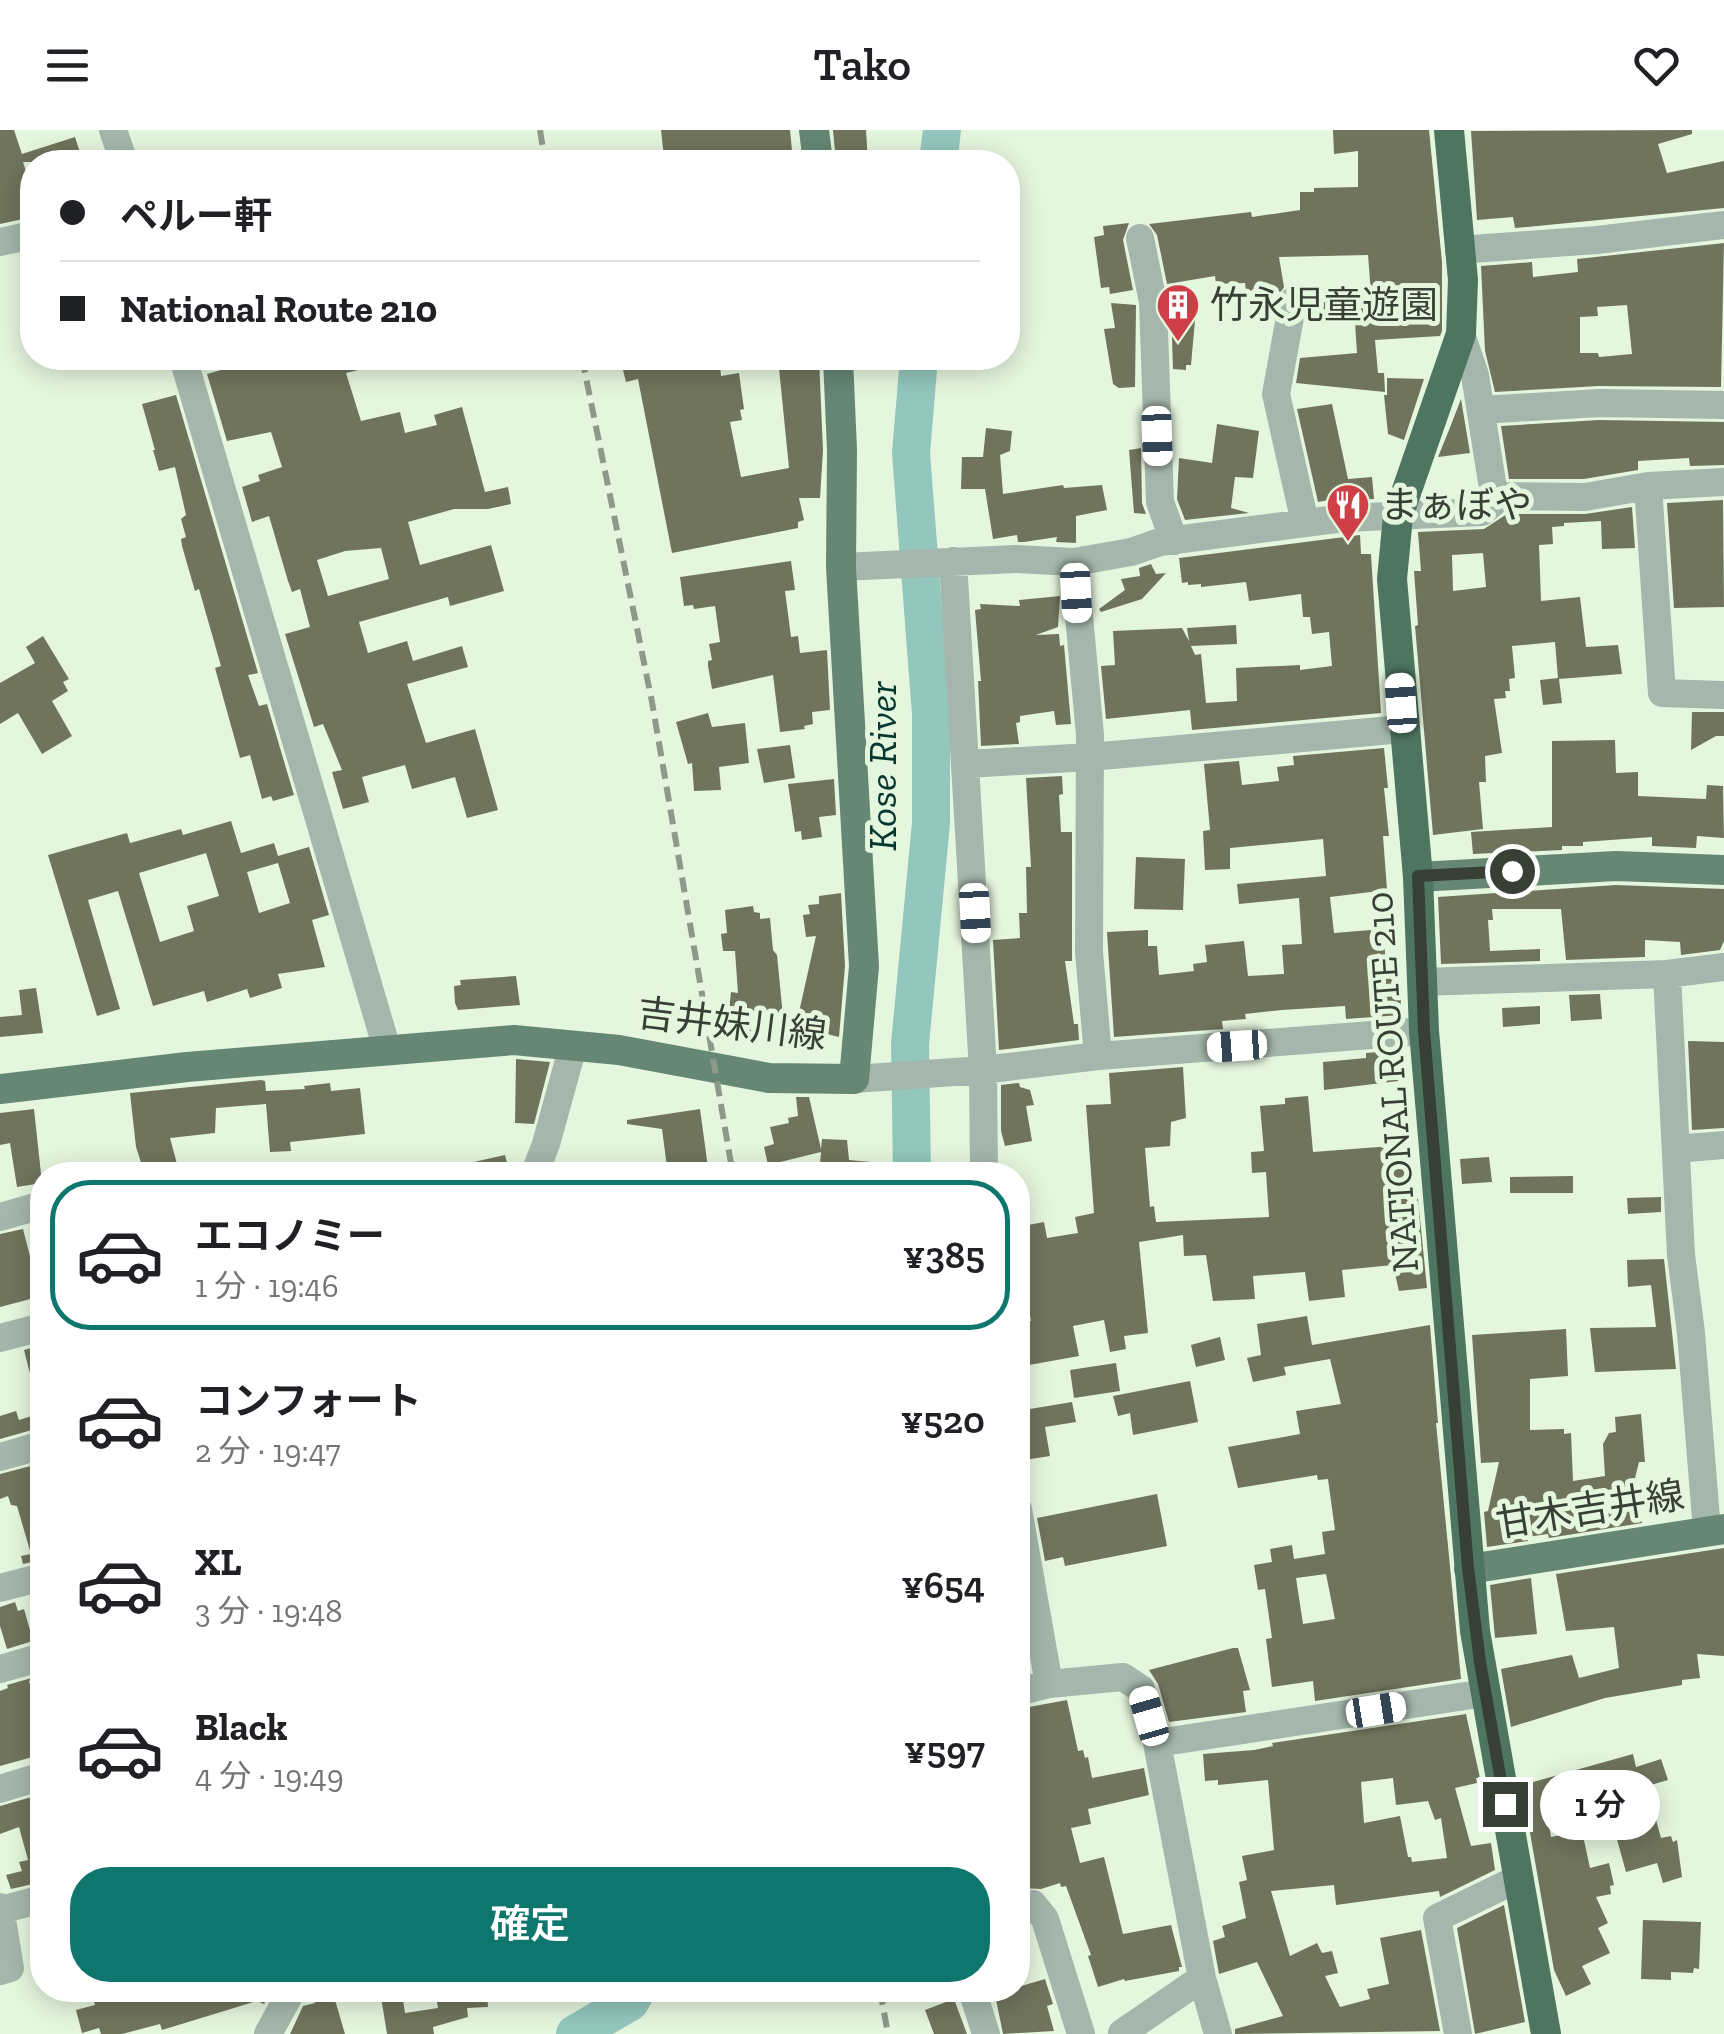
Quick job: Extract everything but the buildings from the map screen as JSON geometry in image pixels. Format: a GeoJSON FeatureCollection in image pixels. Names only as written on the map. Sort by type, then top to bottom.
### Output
{"type":"FeatureCollection","features":[{"type":"Feature","properties":{"kind":"highway","name":"NATIONAL ROUTE 210"},"geometry":{"type":"LineString","coordinates":[[1448,130],[1463,280],[1462,334],[1398,516],[1392,578],[1418,876],[1424,1031],[1468,1568],[1485,1693],[1546,2034]]}},
{"type":"Feature","properties":{"kind":"main road","name":"吉井妹川線"},"geometry":{"type":"LineString","coordinates":[[0,1089],[187,1067],[514,1040],[619,1050],[769,1078],[862,1080],[864,966],[839,370]]}},
{"type":"Feature","properties":{"kind":"main road"},"geometry":{"type":"LineString","coordinates":[[1418,876],[1616,866],[1724,870]]}},
{"type":"Feature","properties":{"kind":"main road","name":"甘木吉井線"},"geometry":{"type":"LineString","coordinates":[[1468,1568],[1715,1530]]}},
{"type":"Feature","properties":{"kind":"street"},"geometry":{"type":"LineString","coordinates":[[1459,250],[1598,240],[1724,225]]}},
{"type":"Feature","properties":{"kind":"street"},"geometry":{"type":"LineString","coordinates":[[1140,238],[1152,302],[1160,502],[1174,541]]}},
{"type":"Feature","properties":{"kind":"street"},"geometry":{"type":"LineString","coordinates":[[1293,301],[1276,394],[1306,523]]}},
{"type":"Feature","properties":{"kind":"street"},"geometry":{"type":"LineString","coordinates":[[1462,334],[1476,376],[1495,501]]}},
{"type":"Feature","properties":{"kind":"street"},"geometry":{"type":"LineString","coordinates":[[187,370],[387,1049]]}},
{"type":"Feature","properties":{"kind":"street"},"geometry":{"type":"LineString","coordinates":[[1481,410],[1599,403],[1724,405]]}},
{"type":"Feature","properties":{"kind":"street"},"geometry":{"type":"LineString","coordinates":[[846,567],[1074,562],[1174,541],[1344,518],[1482,512],[1501,496],[1585,497],[1648,486],[1724,482]]}},
{"type":"Feature","properties":{"kind":"street"},"geometry":{"type":"LineString","coordinates":[[1648,486],[1662,694],[1724,695]]}},
{"type":"Feature","properties":{"kind":"street"},"geometry":{"type":"LineString","coordinates":[[951,562],[967,764],[983,1162]]}},
{"type":"Feature","properties":{"kind":"street"},"geometry":{"type":"LineString","coordinates":[[1074,562],[1090,757],[1089,952],[1098,1056]]}},
{"type":"Feature","properties":{"kind":"street"},"geometry":{"type":"LineString","coordinates":[[967,764],[1403,729]]}},
{"type":"Feature","properties":{"kind":"street"},"geometry":{"type":"LineString","coordinates":[[1422,982],[1667,974],[1724,966]]}},
{"type":"Feature","properties":{"kind":"street"},"geometry":{"type":"LineString","coordinates":[[1667,974],[1681,1255],[1715,1530]]}},
{"type":"Feature","properties":{"kind":"street"},"geometry":{"type":"LineString","coordinates":[[862,1080],[1098,1056],[1424,1031]]}},
{"type":"Feature","properties":{"kind":"street"},"geometry":{"type":"LineString","coordinates":[[539,1162],[573,1046]]}},
{"type":"Feature","properties":{"kind":"street"},"geometry":{"type":"LineString","coordinates":[[1676,1148],[1724,1145]]}},
{"type":"Feature","properties":{"kind":"street"},"geometry":{"type":"LineString","coordinates":[[0,1217],[30,1208]]}},
{"type":"Feature","properties":{"kind":"street"},"geometry":{"type":"LineString","coordinates":[[0,1338],[30,1330]]}},
{"type":"Feature","properties":{"kind":"street"},"geometry":{"type":"LineString","coordinates":[[0,1457],[30,1448]]}},
{"type":"Feature","properties":{"kind":"street"},"geometry":{"type":"LineString","coordinates":[[1030,1574],[1050,1684]]}},
{"type":"Feature","properties":{"kind":"street"},"geometry":{"type":"LineString","coordinates":[[0,1588],[30,1580]]}},
{"type":"Feature","properties":{"kind":"street"},"geometry":{"type":"LineString","coordinates":[[0,1670],[30,1661]]}},
{"type":"Feature","properties":{"kind":"street"},"geometry":{"type":"LineString","coordinates":[[1030,1689],[1124,1677],[1141,1689],[1157,1744],[1202,1978],[1218,2034]]}},
{"type":"Feature","properties":{"kind":"street"},"geometry":{"type":"LineString","coordinates":[[1157,1744],[1485,1693]]}},
{"type":"Feature","properties":{"kind":"street"},"geometry":{"type":"LineString","coordinates":[[0,1788],[30,1779]]}},
{"type":"Feature","properties":{"kind":"street"},"geometry":{"type":"LineString","coordinates":[[1458,2034],[1437,1918],[1518,1878]]}},
{"type":"Feature","properties":{"kind":"street"},"geometry":{"type":"LineString","coordinates":[[0,1971],[10,1968],[0,1909],[30,1902]]}},
{"type":"Feature","properties":{"kind":"street"},"geometry":{"type":"LineString","coordinates":[[1030,1904],[1045,1918],[1080,2034]]}},
{"type":"Feature","properties":{"kind":"street"},"geometry":{"type":"LineString","coordinates":[[1120,2034],[1202,1978]]}},
{"type":"Feature","properties":{"kind":"street"},"geometry":{"type":"LineString","coordinates":[[268,2034],[285,2002]]}},
{"type":"Feature","properties":{"kind":"street"},"geometry":{"type":"LineString","coordinates":[[976,2002],[986,2034]]}},
{"type":"Feature","properties":{"kind":"waterway","name":"Kose River"},"geometry":{"type":"LineString","coordinates":[[940,150],[942,130]]}},
{"type":"Feature","properties":{"kind":"waterway","name":"Kose River"},"geometry":{"type":"LineString","coordinates":[[912,1162],[910,1044],[931,823],[931,714],[911,453],[918,370]]}},
{"type":"Feature","properties":{"kind":"waterway","name":"Kose River"},"geometry":{"type":"LineString","coordinates":[[575,2034],[630,2002]]}},
{"type":"Feature","properties":{"kind":"railway"},"geometry":{"type":"LineString","coordinates":[[540,130],[543,150]]}},
{"type":"Feature","properties":{"kind":"railway"},"geometry":{"type":"LineString","coordinates":[[584,370],[652,702],[731,1162]]}},
{"type":"Feature","properties":{"kind":"railway"},"geometry":{"type":"LineString","coordinates":[[882,2002],[888,2034]]}},
{"type":"Feature","properties":{"kind":"place","name":"竹永児童遊園"},"geometry":{"type":"Point","coordinates":[1178,343]}},
{"type":"Feature","properties":{"kind":"place","name":"まぁぼや"},"geometry":{"type":"Point","coordinates":[1348,543]}},
{"type":"Feature","properties":{"kind":"route"},"geometry":{"type":"LineString","coordinates":[[1505,1804],[1468,1568],[1424,1031],[1418,876],[1512,871]]}}]}
